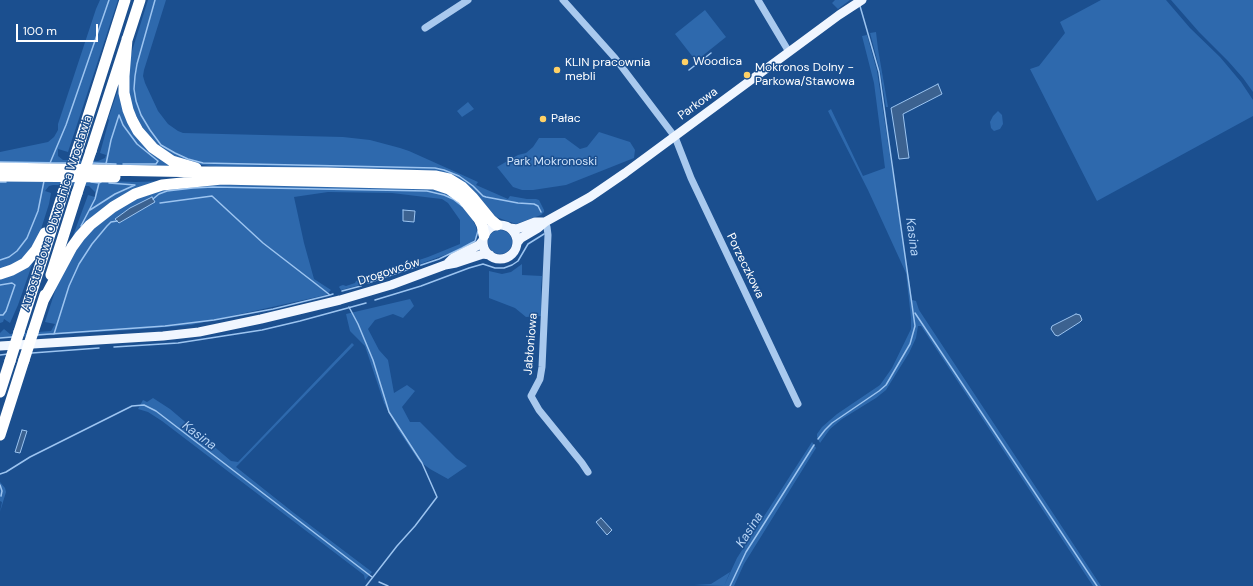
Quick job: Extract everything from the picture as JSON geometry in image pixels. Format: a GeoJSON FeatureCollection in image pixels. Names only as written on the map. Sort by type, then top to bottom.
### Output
{"type":"FeatureCollection","features":[{"type":"Feature","properties":{"kind":"highway","name":"Autostradowa Obwodnica Wrocławia"},"geometry":{"type":"LineString","coordinates":[[0,392],[125,0]]}},
{"type":"Feature","properties":{"kind":"highway","name":"Autostradowa Obwodnica Wrocławia"},"geometry":{"type":"LineString","coordinates":[[0,435],[90,151],[140,0]]}},
{"type":"Feature","properties":{"kind":"highway"},"geometry":{"type":"LineString","coordinates":[[127,39],[124,93],[132,120],[145,140],[162,155],[172,161],[199,168],[247,172]]}},
{"type":"Feature","properties":{"kind":"highway"},"geometry":{"type":"LineString","coordinates":[[0,168],[393,174],[442,177],[455,182],[468,192],[490,220],[497,225]]}},
{"type":"Feature","properties":{"kind":"highway"},"geometry":{"type":"LineString","coordinates":[[0,176],[198,177],[222,179],[434,184],[449,189],[463,199],[479,219],[482,226],[483,238]]}},
{"type":"Feature","properties":{"kind":"highway"},"geometry":{"type":"LineString","coordinates":[[43,301],[80,236],[90,225],[112,207],[135,194],[162,185],[222,179]]}},
{"type":"Feature","properties":{"kind":"highway"},"geometry":{"type":"LineString","coordinates":[[0,274],[19,267],[31,258],[60,206]]}},
{"type":"Feature","properties":{"kind":"main road","name":"Parkowa"},"geometry":{"type":"LineString","coordinates":[[517,243],[521,238],[538,228],[544,222],[590,197],[675,137],[860,1]]}},
{"type":"Feature","properties":{"kind":"main road","name":"Parkowa"},"geometry":{"type":"LineString","coordinates":[[510,228],[517,229],[535,222],[544,222]]}},
{"type":"Feature","properties":{"kind":"main road"},"geometry":{"type":"LineString","coordinates":[[497,225],[503,225],[510,228],[515,234],[517,243],[514,251],[504,258],[497,258],[490,255],[483,247],[483,238],[487,230],[497,225]]}},
{"type":"Feature","properties":{"kind":"main road","name":"Drogowców"},"geometry":{"type":"LineString","coordinates":[[445,265],[453,258],[479,245],[483,238]]}},
{"type":"Feature","properties":{"kind":"main road","name":"Drogowców"},"geometry":{"type":"LineString","coordinates":[[0,346],[163,336],[199,332],[340,300],[391,285],[445,265],[456,264],[483,254],[490,255]]}},
{"type":"Feature","properties":{"kind":"street"},"geometry":{"type":"LineString","coordinates":[[425,28],[468,0]]}},
{"type":"Feature","properties":{"kind":"street","name":"Porzeczkowa"},"geometry":{"type":"LineString","coordinates":[[563,0],[615,58],[675,137],[697,190],[798,404]]}},
{"type":"Feature","properties":{"kind":"street"},"geometry":{"type":"LineString","coordinates":[[758,0],[789,52]]}},
{"type":"Feature","properties":{"kind":"street","name":"Jabłoniowa"},"geometry":{"type":"LineString","coordinates":[[544,222],[547,227],[548,235],[542,367],[540,379],[531,396],[539,410],[588,472]]}},
{"type":"Feature","properties":{"kind":"green space"},"geometry":{"type":"Polygon","coordinates":[[[100,0],[118,0],[68,152],[58,149],[58,156],[63,160],[98,161],[105,158],[106,155],[100,153],[109,120],[108,119],[119,87],[126,113],[180,167],[0,164],[0,152],[48,142],[54,137],[58,130],[58,124],[100,0]]]}},
{"type":"Feature","properties":{"kind":"green space"},"geometry":{"type":"Polygon","coordinates":[[[148,0],[166,0],[143,76],[158,111],[168,124],[178,131],[183,133],[343,137],[370,140],[409,151],[478,182],[476,185],[508,199],[510,196],[539,200],[544,212],[541,215],[516,224],[496,217],[470,187],[433,171],[216,167],[196,164],[175,158],[149,139],[129,103],[128,67],[148,0]]]}},
{"type":"Feature","properties":{"kind":"green space"},"geometry":{"type":"Polygon","coordinates":[[[835,0],[850,0],[838,9],[832,3],[835,0]]]}},
{"type":"Feature","properties":{"kind":"green space"},"geometry":{"type":"Polygon","coordinates":[[[1101,0],[1166,0],[1190,28],[1220,57],[1241,82],[1253,100],[1253,116],[1097,201],[1030,69],[1039,66],[1065,33],[1060,22],[1101,0]]]}},
{"type":"Feature","properties":{"kind":"green space"},"geometry":{"type":"Polygon","coordinates":[[[1171,0],[1253,0],[1253,92],[1228,61],[1199,32],[1171,0]]]}},
{"type":"Feature","properties":{"kind":"green space"},"geometry":{"type":"Polygon","coordinates":[[[705,10],[726,37],[696,61],[675,34],[705,10]]]}},
{"type":"Feature","properties":{"kind":"green space"},"geometry":{"type":"Polygon","coordinates":[[[876,32],[888,107],[886,107],[880,71],[870,33],[876,32]]]}},
{"type":"Feature","properties":{"kind":"green space"},"geometry":{"type":"Polygon","coordinates":[[[867,35],[877,71],[912,300],[916,301],[919,310],[1101,586],[1093,586],[921,326],[918,326],[916,338],[909,353],[886,390],[842,419],[830,429],[820,443],[817,437],[817,434],[822,427],[837,414],[880,385],[892,368],[911,329],[906,273],[868,190],[828,111],[831,109],[863,176],[885,168],[874,83],[862,36],[867,35]]]}},
{"type":"Feature","properties":{"kind":"green space"},"geometry":{"type":"Polygon","coordinates":[[[468,102],[474,109],[462,117],[457,111],[468,102]]]}},
{"type":"Feature","properties":{"kind":"green space"},"geometry":{"type":"Polygon","coordinates":[[[998,111],[1002,115],[1003,124],[1000,129],[994,131],[991,128],[990,122],[998,111]]]}},
{"type":"Feature","properties":{"kind":"green space","name":"Park Mokronoski"},"geometry":{"type":"Polygon","coordinates":[[[599,132],[630,142],[635,150],[634,158],[566,185],[533,190],[522,190],[513,187],[497,167],[518,155],[526,153],[533,147],[539,138],[565,138],[580,149],[587,147],[599,132]]]}},
{"type":"Feature","properties":{"kind":"green space"},"geometry":{"type":"Polygon","coordinates":[[[42,179],[136,182],[165,181],[153,185],[70,244],[88,195],[95,197],[95,192],[89,186],[49,186],[45,191],[51,193],[41,229],[43,230],[23,260],[0,270],[0,180],[42,179]]]}},
{"type":"Feature","properties":{"kind":"green space"},"geometry":{"type":"Polygon","coordinates":[[[183,184],[425,187],[452,195],[475,219],[473,221],[476,226],[477,233],[476,237],[471,243],[450,253],[371,282],[367,281],[361,283],[360,285],[341,290],[339,287],[340,286],[346,286],[368,277],[371,278],[391,271],[392,269],[460,244],[460,220],[448,203],[442,199],[392,193],[328,192],[294,197],[314,279],[331,290],[326,295],[191,325],[0,338],[0,333],[4,329],[10,334],[51,331],[55,324],[45,322],[57,285],[69,259],[93,227],[134,198],[183,184]]]}},
{"type":"Feature","properties":{"kind":"green space"},"geometry":{"type":"Polygon","coordinates":[[[495,230],[505,230],[512,237],[512,247],[505,254],[495,254],[488,247],[488,237],[495,230]]]}},
{"type":"Feature","properties":{"kind":"green space"},"geometry":{"type":"Polygon","coordinates":[[[34,259],[10,323],[4,319],[3,322],[0,323],[0,277],[34,259]]]}},
{"type":"Feature","properties":{"kind":"green space"},"geometry":{"type":"Polygon","coordinates":[[[522,264],[522,275],[542,276],[542,316],[526,317],[515,308],[489,298],[489,271],[502,274],[511,272],[522,264]]]}},
{"type":"Feature","properties":{"kind":"green space"},"geometry":{"type":"Polygon","coordinates":[[[410,299],[414,306],[403,318],[393,314],[375,320],[368,329],[379,350],[388,360],[394,393],[407,385],[415,391],[402,407],[410,422],[420,422],[456,458],[467,466],[448,479],[419,461],[397,428],[384,403],[365,346],[350,331],[346,314],[410,299]]]}},
{"type":"Feature","properties":{"kind":"green space"},"geometry":{"type":"Polygon","coordinates":[[[352,343],[354,345],[236,467],[372,572],[365,580],[364,575],[162,421],[148,412],[138,409],[143,400],[147,402],[153,398],[170,409],[231,461],[238,462],[352,343]]]}},
{"type":"Feature","properties":{"kind":"green space"},"geometry":{"type":"Polygon","coordinates":[[[812,442],[816,448],[744,564],[734,586],[724,586],[737,558],[812,442]]]}},
{"type":"Feature","properties":{"kind":"green space"},"geometry":{"type":"Polygon","coordinates":[[[0,482],[5,488],[6,492],[0,512],[2,502],[0,501],[0,482]]]}},
{"type":"Feature","properties":{"kind":"green space"},"geometry":{"type":"Polygon","coordinates":[[[730,572],[724,586],[694,585],[711,584],[730,572]]]}},
{"type":"Feature","properties":{"kind":"shaded area"},"geometry":{"type":"Polygon","coordinates":[[[938,84],[942,94],[903,114],[909,158],[899,159],[891,108],[938,84]]]}},
{"type":"Feature","properties":{"kind":"shaded area"},"geometry":{"type":"Polygon","coordinates":[[[152,197],[155,202],[119,223],[115,219],[130,208],[152,197]]]}},
{"type":"Feature","properties":{"kind":"shaded area"},"geometry":{"type":"Polygon","coordinates":[[[403,210],[415,211],[414,222],[403,221],[403,210]]]}},
{"type":"Feature","properties":{"kind":"shaded area"},"geometry":{"type":"Polygon","coordinates":[[[1076,314],[1080,315],[1082,320],[1080,322],[1058,336],[1055,335],[1051,329],[1052,326],[1076,314]]]}},
{"type":"Feature","properties":{"kind":"shaded area"},"geometry":{"type":"Polygon","coordinates":[[[22,430],[27,431],[20,453],[15,452],[22,430]]]}},
{"type":"Feature","properties":{"kind":"shaded area"},"geometry":{"type":"Polygon","coordinates":[[[601,518],[612,530],[607,535],[596,522],[601,518]]]}},
{"type":"Feature","properties":{"kind":"waterway"},"geometry":{"type":"LineString","coordinates":[[50,163],[66,125],[109,0]]}},
{"type":"Feature","properties":{"kind":"waterway"},"geometry":{"type":"LineString","coordinates":[[155,0],[137,64],[134,89],[141,115],[150,130],[161,145],[175,153],[188,159],[203,163],[435,168],[459,176],[473,186],[483,196],[518,203],[534,204],[538,206],[541,212]]}},
{"type":"Feature","properties":{"kind":"waterway","name":"Kasina"},"geometry":{"type":"LineString","coordinates":[[818,439],[832,423],[886,385],[910,344],[915,326],[879,72],[860,6]]}},
{"type":"Feature","properties":{"kind":"waterway"},"geometry":{"type":"LineString","coordinates":[[689,70],[711,53]]}},
{"type":"Feature","properties":{"kind":"waterway"},"geometry":{"type":"LineString","coordinates":[[106,164],[111,140],[119,115],[123,125],[137,144],[158,161],[156,164],[123,164]]}},
{"type":"Feature","properties":{"kind":"waterway"},"geometry":{"type":"LineString","coordinates":[[0,162],[68,163]]}},
{"type":"Feature","properties":{"kind":"waterway"},"geometry":{"type":"LineString","coordinates":[[92,163],[116,164]]}},
{"type":"Feature","properties":{"kind":"waterway"},"geometry":{"type":"LineString","coordinates":[[0,260],[9,257],[17,251],[27,238],[38,211],[44,181]]}},
{"type":"Feature","properties":{"kind":"waterway"},"geometry":{"type":"LineString","coordinates":[[0,182],[6,182]]}},
{"type":"Feature","properties":{"kind":"waterway"},"geometry":{"type":"LineString","coordinates":[[91,182],[99,183]]}},
{"type":"Feature","properties":{"kind":"waterway"},"geometry":{"type":"LineString","coordinates":[[81,226],[95,199],[99,183],[101,182]]}},
{"type":"Feature","properties":{"kind":"waterway"},"geometry":{"type":"LineString","coordinates":[[90,210],[115,194],[135,185],[109,183]]}},
{"type":"Feature","properties":{"kind":"waterway"},"geometry":{"type":"LineString","coordinates":[[153,199],[159,194],[167,191],[213,187],[427,191],[444,195],[453,199],[462,206]]}},
{"type":"Feature","properties":{"kind":"waterway"},"geometry":{"type":"LineString","coordinates":[[160,203],[212,196],[263,243],[330,295],[333,294]]}},
{"type":"Feature","properties":{"kind":"waterway"},"geometry":{"type":"LineString","coordinates":[[54,334],[69,286],[79,264],[92,244],[107,226],[111,222],[117,221]]}},
{"type":"Feature","properties":{"kind":"waterway"},"geometry":{"type":"LineString","coordinates":[[368,283],[439,259],[475,241],[478,231]]}},
{"type":"Feature","properties":{"kind":"waterway"},"geometry":{"type":"LineString","coordinates":[[375,300],[421,286],[483,264],[495,268],[504,268],[512,265],[518,261],[528,244],[544,234]]}},
{"type":"Feature","properties":{"kind":"waterway"},"geometry":{"type":"LineString","coordinates":[[0,285],[12,283],[15,285],[6,311],[3,315],[0,315]]}},
{"type":"Feature","properties":{"kind":"waterway"},"geometry":{"type":"LineString","coordinates":[[342,291],[361,286]]}},
{"type":"Feature","properties":{"kind":"waterway"},"geometry":{"type":"LineString","coordinates":[[36,335],[165,326],[214,320],[273,309],[330,295]]}},
{"type":"Feature","properties":{"kind":"waterway"},"geometry":{"type":"LineString","coordinates":[[114,347],[178,343],[262,330],[366,303]]}},
{"type":"Feature","properties":{"kind":"waterway"},"geometry":{"type":"LineString","coordinates":[[349,307],[373,360],[389,412],[422,463],[437,497],[366,586]]}},
{"type":"Feature","properties":{"kind":"waterway"},"geometry":{"type":"LineString","coordinates":[[915,313],[1097,586]]}},
{"type":"Feature","properties":{"kind":"waterway"},"geometry":{"type":"LineString","coordinates":[[0,338],[12,337]]}},
{"type":"Feature","properties":{"kind":"waterway"},"geometry":{"type":"LineString","coordinates":[[32,353],[99,348]]}},
{"type":"Feature","properties":{"kind":"waterway"},"geometry":{"type":"LineString","coordinates":[[0,355],[8,354]]}},
{"type":"Feature","properties":{"kind":"waterway","name":"Kasina"},"geometry":{"type":"LineString","coordinates":[[0,474],[6,472],[30,457],[132,406],[144,405],[156,411],[372,577]]}},
{"type":"Feature","properties":{"kind":"waterway","name":"Kasina"},"geometry":{"type":"LineString","coordinates":[[730,586],[746,552],[814,445]]}},
{"type":"Feature","properties":{"kind":"waterway"},"geometry":{"type":"LineString","coordinates":[[0,485],[2,491],[1,496]]}},
{"type":"Feature","properties":{"kind":"waterway","name":"Kasina"},"geometry":{"type":"LineString","coordinates":[[379,582],[388,586]]}},
{"type":"Feature","properties":{"kind":"place","name":"Woodica"},"geometry":{"type":"Point","coordinates":[685,62]}},
{"type":"Feature","properties":{"kind":"place","name":"KLIN pracownia mebli"},"geometry":{"type":"Point","coordinates":[557,70]}},
{"type":"Feature","properties":{"kind":"place","name":"Mokronos Dolny - Parkowa/Stawowa"},"geometry":{"type":"Point","coordinates":[747,75]}},
{"type":"Feature","properties":{"kind":"place","name":"Pałac"},"geometry":{"type":"Point","coordinates":[543,119]}}]}
